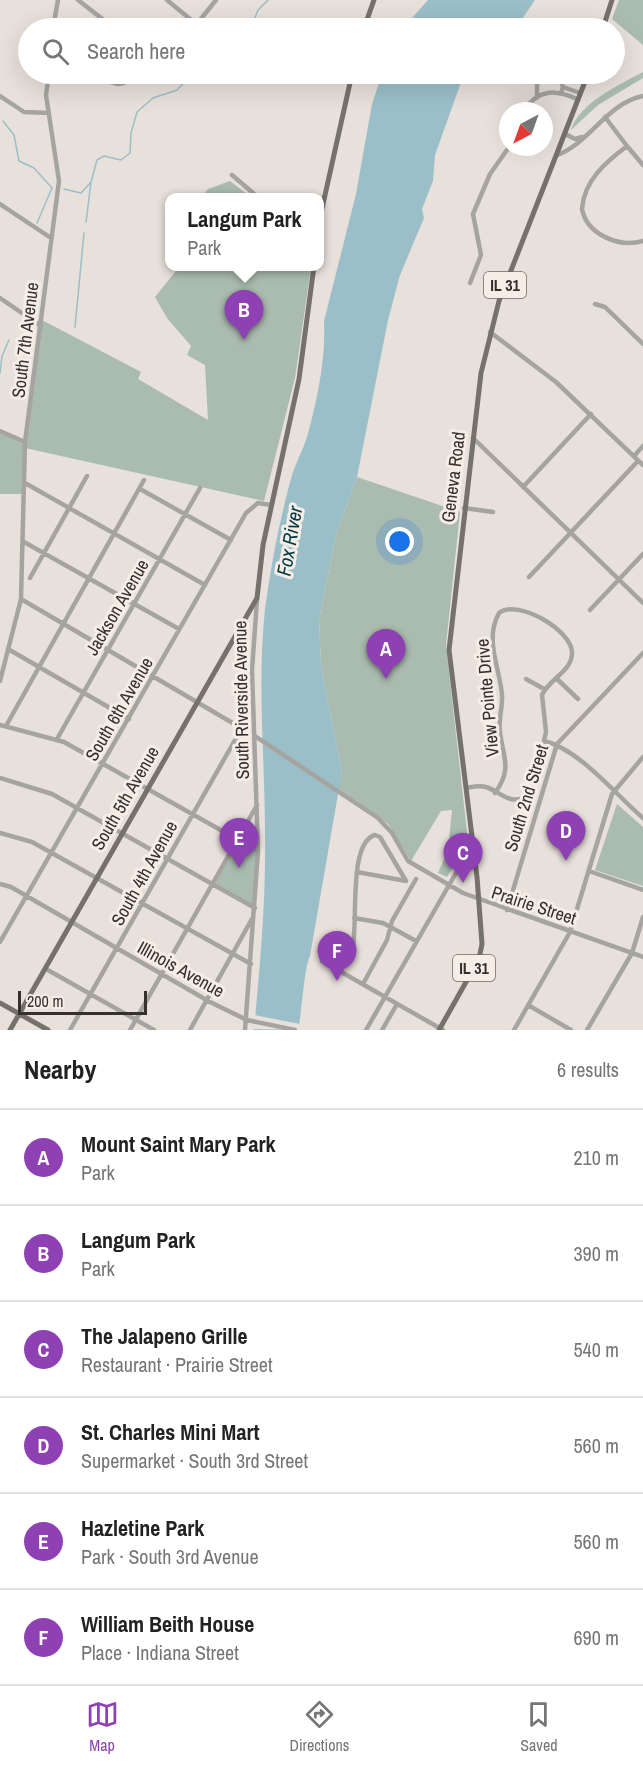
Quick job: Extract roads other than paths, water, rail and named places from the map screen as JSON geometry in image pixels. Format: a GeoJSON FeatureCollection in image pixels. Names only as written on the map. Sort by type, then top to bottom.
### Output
{"type":"FeatureCollection","features":[{"type":"Feature","properties":{"kind":"main road"},"geometry":{"type":"LineString","coordinates":[[368,18],[374,0]]}},
{"type":"Feature","properties":{"kind":"main road"},"geometry":{"type":"LineString","coordinates":[[606,18],[611,3]]}},
{"type":"Feature","properties":{"kind":"main road"},"geometry":{"type":"LineString","coordinates":[[324,200],[350,84]]}},
{"type":"Feature","properties":{"kind":"main road","name":"Geneva Road"},"geometry":{"type":"LineString","coordinates":[[479,902],[449,650],[481,373],[499,301],[584,84]]}},
{"type":"Feature","properties":{"kind":"main road","name":"South Riverside Avenue"},"geometry":{"type":"LineString","coordinates":[[257,598],[271,505],[299,379],[313,271]]}},
{"type":"Feature","properties":{"kind":"main road","name":"South 5th Avenue"},"geometry":{"type":"LineString","coordinates":[[10,1030],[257,598]]}},
{"type":"Feature","properties":{"kind":"main road","name":"IL 31"},"geometry":{"type":"LineString","coordinates":[[441,1029],[479,959],[482,944],[479,902]]}},
{"type":"Feature","properties":{"kind":"main road"},"geometry":{"type":"LineString","coordinates":[[0,1003],[48,1030]]}},
{"type":"Feature","properties":{"kind":"street"},"geometry":{"type":"LineString","coordinates":[[55,18],[58,0]]}},
{"type":"Feature","properties":{"kind":"street"},"geometry":{"type":"LineString","coordinates":[[78,0],[101,18]]}},
{"type":"Feature","properties":{"kind":"street"},"geometry":{"type":"LineString","coordinates":[[167,0],[189,18]]}},
{"type":"Feature","properties":{"kind":"street"},"geometry":{"type":"LineString","coordinates":[[204,18],[216,0]]}},
{"type":"Feature","properties":{"kind":"street","name":"South 7th Avenue"},"geometry":{"type":"LineString","coordinates":[[0,681],[21,599],[25,442],[59,181],[46,95],[48,84]]}},
{"type":"Feature","properties":{"kind":"street"},"geometry":{"type":"LineString","coordinates":[[537,84],[537,96]]}},
{"type":"Feature","properties":{"kind":"street"},"geometry":{"type":"LineString","coordinates":[[561,93],[562,84]]}},
{"type":"Feature","properties":{"kind":"street"},"geometry":{"type":"LineString","coordinates":[[563,87],[580,93]]}},
{"type":"Feature","properties":{"kind":"street"},"geometry":{"type":"LineString","coordinates":[[531,102],[537,96],[551,90],[577,99]]}},
{"type":"Feature","properties":{"kind":"street"},"geometry":{"type":"LineString","coordinates":[[0,96],[24,112],[49,113]]}},
{"type":"Feature","properties":{"kind":"street"},"geometry":{"type":"LineString","coordinates":[[557,155],[571,150],[605,117],[630,100],[643,96]]}},
{"type":"Feature","properties":{"kind":"street"},"geometry":{"type":"LineString","coordinates":[[605,117],[643,165]]}},
{"type":"Feature","properties":{"kind":"street"},"geometry":{"type":"LineString","coordinates":[[565,134],[578,139],[585,136]]}},
{"type":"Feature","properties":{"kind":"street"},"geometry":{"type":"LineString","coordinates":[[627,146],[607,161],[592,179],[582,209],[588,223],[608,238],[623,243],[643,241]]}},
{"type":"Feature","properties":{"kind":"street"},"geometry":{"type":"LineString","coordinates":[[470,283],[481,255],[472,214],[490,174],[503,156]]}},
{"type":"Feature","properties":{"kind":"street"},"geometry":{"type":"LineString","coordinates":[[232,175],[253,193]]}},
{"type":"Feature","properties":{"kind":"street"},"geometry":{"type":"LineString","coordinates":[[0,204],[51,238]]}},
{"type":"Feature","properties":{"kind":"street"},"geometry":{"type":"LineString","coordinates":[[0,298],[41,326]]}},
{"type":"Feature","properties":{"kind":"street"},"geometry":{"type":"LineString","coordinates":[[595,304],[606,307],[643,344]]}},
{"type":"Feature","properties":{"kind":"street"},"geometry":{"type":"LineString","coordinates":[[490,332],[556,382],[643,465]]}},
{"type":"Feature","properties":{"kind":"street"},"geometry":{"type":"LineString","coordinates":[[523,487],[591,414]]}},
{"type":"Feature","properties":{"kind":"street"},"geometry":{"type":"LineString","coordinates":[[0,431],[25,442]]}},
{"type":"Feature","properties":{"kind":"street"},"geometry":{"type":"LineString","coordinates":[[473,438],[643,603]]}},
{"type":"Feature","properties":{"kind":"street"},"geometry":{"type":"LineString","coordinates":[[634,456],[643,446]]}},
{"type":"Feature","properties":{"kind":"street"},"geometry":{"type":"LineString","coordinates":[[529,577],[638,461]]}},
{"type":"Feature","properties":{"kind":"street"},"geometry":{"type":"LineString","coordinates":[[30,578],[87,476]]}},
{"type":"Feature","properties":{"kind":"street"},"geometry":{"type":"LineString","coordinates":[[144,480],[39,667],[3,725],[57,739],[258,851]]}},
{"type":"Feature","properties":{"kind":"street"},"geometry":{"type":"LineString","coordinates":[[25,483],[205,585]]}},
{"type":"Feature","properties":{"kind":"street","name":"Jackson Avenue"},"geometry":{"type":"LineString","coordinates":[[57,739],[200,488]]}},
{"type":"Feature","properties":{"kind":"street"},"geometry":{"type":"LineString","coordinates":[[140,489],[231,540]]}},
{"type":"Feature","properties":{"kind":"street","name":"South 6th Avenue"},"geometry":{"type":"LineString","coordinates":[[0,943],[231,540],[252,507],[258,503],[271,505]]}},
{"type":"Feature","properties":{"kind":"street"},"geometry":{"type":"LineString","coordinates":[[464,508],[493,512]]}},
{"type":"Feature","properties":{"kind":"street"},"geometry":{"type":"LineString","coordinates":[[24,542],[179,629]]}},
{"type":"Feature","properties":{"kind":"street"},"geometry":{"type":"LineString","coordinates":[[590,610],[643,554]]}},
{"type":"Feature","properties":{"kind":"street","name":"South Riverside Avenue"},"geometry":{"type":"LineString","coordinates":[[245,1030],[258,851],[252,670],[257,598]]}},
{"type":"Feature","properties":{"kind":"street"},"geometry":{"type":"LineString","coordinates":[[21,599],[109,648],[197,703]]}},
{"type":"Feature","properties":{"kind":"street","name":"View Pointe Drive"},"geometry":{"type":"LineString","coordinates":[[495,793],[502,782],[507,766],[499,724],[502,696],[493,649],[496,622],[501,611],[513,609],[534,615],[568,640],[572,649],[571,658],[556,678],[544,689]]}},
{"type":"Feature","properties":{"kind":"street"},"geometry":{"type":"LineString","coordinates":[[8,649],[129,719]]}},
{"type":"Feature","properties":{"kind":"street","name":"South 2nd Street"},"geometry":{"type":"LineString","coordinates":[[507,910],[557,744],[643,653]]}},
{"type":"Feature","properties":{"kind":"street"},"geometry":{"type":"LineString","coordinates":[[556,678],[578,699]]}},
{"type":"Feature","properties":{"kind":"street"},"geometry":{"type":"LineString","coordinates":[[466,788],[485,786],[506,799],[523,797],[532,792],[544,741],[546,718],[542,701],[544,689],[526,679]]}},
{"type":"Feature","properties":{"kind":"street","name":"South 4th Avenue"},"geometry":{"type":"LineString","coordinates":[[70,1030],[239,733],[238,728],[197,703]]}},
{"type":"Feature","properties":{"kind":"street","name":"Prairie Street"},"geometry":{"type":"LineString","coordinates":[[255,736],[387,825],[408,861],[448,885],[479,902],[643,957]]}},
{"type":"Feature","properties":{"kind":"street"},"geometry":{"type":"LineString","coordinates":[[544,741],[557,744],[643,818]]}},
{"type":"Feature","properties":{"kind":"street"},"geometry":{"type":"LineString","coordinates":[[514,1030],[570,932],[614,792],[643,757]]}},
{"type":"Feature","properties":{"kind":"street"},"geometry":{"type":"LineString","coordinates":[[0,778],[46,792],[77,808],[212,884],[255,911],[190,1030]]}},
{"type":"Feature","properties":{"kind":"street"},"geometry":{"type":"LineString","coordinates":[[130,1030],[258,803]]}},
{"type":"Feature","properties":{"kind":"street"},"geometry":{"type":"LineString","coordinates":[[0,833],[32,842],[251,964]]}},
{"type":"Feature","properties":{"kind":"street"},"geometry":{"type":"LineString","coordinates":[[340,971],[352,949],[357,872],[367,841],[372,836],[378,836],[406,881]]}},
{"type":"Feature","properties":{"kind":"street"},"geometry":{"type":"LineString","coordinates":[[366,1030],[472,845]]}},
{"type":"Feature","properties":{"kind":"street"},"geometry":{"type":"LineString","coordinates":[[357,872],[406,881],[413,885]]}},
{"type":"Feature","properties":{"kind":"street"},"geometry":{"type":"LineString","coordinates":[[589,872],[643,890]]}},
{"type":"Feature","properties":{"kind":"street"},"geometry":{"type":"LineString","coordinates":[[363,984],[387,940],[390,927],[417,879]]}},
{"type":"Feature","properties":{"kind":"street","name":"Illinois Avenue"},"geometry":{"type":"LineString","coordinates":[[0,884],[11,887],[206,1000],[247,1020],[295,1030]]}},
{"type":"Feature","properties":{"kind":"street"},"geometry":{"type":"LineString","coordinates":[[587,1030],[632,953],[643,916]]}},
{"type":"Feature","properties":{"kind":"street"},"geometry":{"type":"LineString","coordinates":[[354,918],[378,921],[416,940]]}},
{"type":"Feature","properties":{"kind":"street"},"geometry":{"type":"LineString","coordinates":[[322,961],[441,1029]]}},
{"type":"Feature","properties":{"kind":"street"},"geometry":{"type":"LineString","coordinates":[[46,969],[154,1030]]}},
{"type":"Feature","properties":{"kind":"street"},"geometry":{"type":"LineString","coordinates":[[382,1030],[397,1004]]}},
{"type":"Feature","properties":{"kind":"street"},"geometry":{"type":"LineString","coordinates":[[528,1005],[571,1030]]}},
{"type":"Feature","properties":{"kind":"water"},"geometry":{"type":"Polygon","coordinates":[[[428,0],[535,0],[523,18],[412,18],[428,0]]]}},
{"type":"Feature","properties":{"kind":"water","name":"Fox River"},"geometry":{"type":"Polygon","coordinates":[[[379,84],[460,84],[435,155],[433,181],[422,209],[424,218],[400,275],[388,320],[357,477],[336,534],[319,619],[321,667],[342,771],[306,970],[298,1030],[254,1030],[265,884],[261,694],[265,609],[273,558],[292,475],[307,437],[314,409],[322,365],[324,321],[356,194],[372,104],[379,84]]]}},
{"type":"Feature","properties":{"kind":"waterway"},"geometry":{"type":"LineString","coordinates":[[255,18],[258,10],[268,0]]}},
{"type":"Feature","properties":{"kind":"waterway"},"geometry":{"type":"LineString","coordinates":[[86,222],[91,182],[97,160],[104,156],[121,160],[130,153],[131,133],[137,112],[153,98],[177,90],[183,84]]}},
{"type":"Feature","properties":{"kind":"waterway"},"geometry":{"type":"LineString","coordinates":[[3,121],[14,135],[19,161],[34,168],[52,188],[37,223]]}},
{"type":"Feature","properties":{"kind":"waterway"},"geometry":{"type":"LineString","coordinates":[[64,189],[81,193],[90,183]]}},
{"type":"Feature","properties":{"kind":"waterway"},"geometry":{"type":"LineString","coordinates":[[75,327],[84,233]]}},
{"type":"Feature","properties":{"kind":"waterway"},"geometry":{"type":"LineString","coordinates":[[0,373],[2,356],[9,340]]}},
{"type":"Feature","properties":{"kind":"place","name":"Langum Park"},"geometry":{"type":"Point","coordinates":[244,340]}},
{"type":"Feature","properties":{"kind":"place","name":"Mount Saint Mary Park"},"geometry":{"type":"Point","coordinates":[386,679]}},
{"type":"Feature","properties":{"kind":"place","name":"St. Charles Mini Mart"},"geometry":{"type":"Point","coordinates":[566,861]}},
{"type":"Feature","properties":{"kind":"place","name":"Hazletine Park"},"geometry":{"type":"Point","coordinates":[239,868]}},
{"type":"Feature","properties":{"kind":"place","name":"The Jalapeno Grille"},"geometry":{"type":"Point","coordinates":[463,883]}},
{"type":"Feature","properties":{"kind":"place","name":"William Beith House"},"geometry":{"type":"Point","coordinates":[337,981]}}]}
